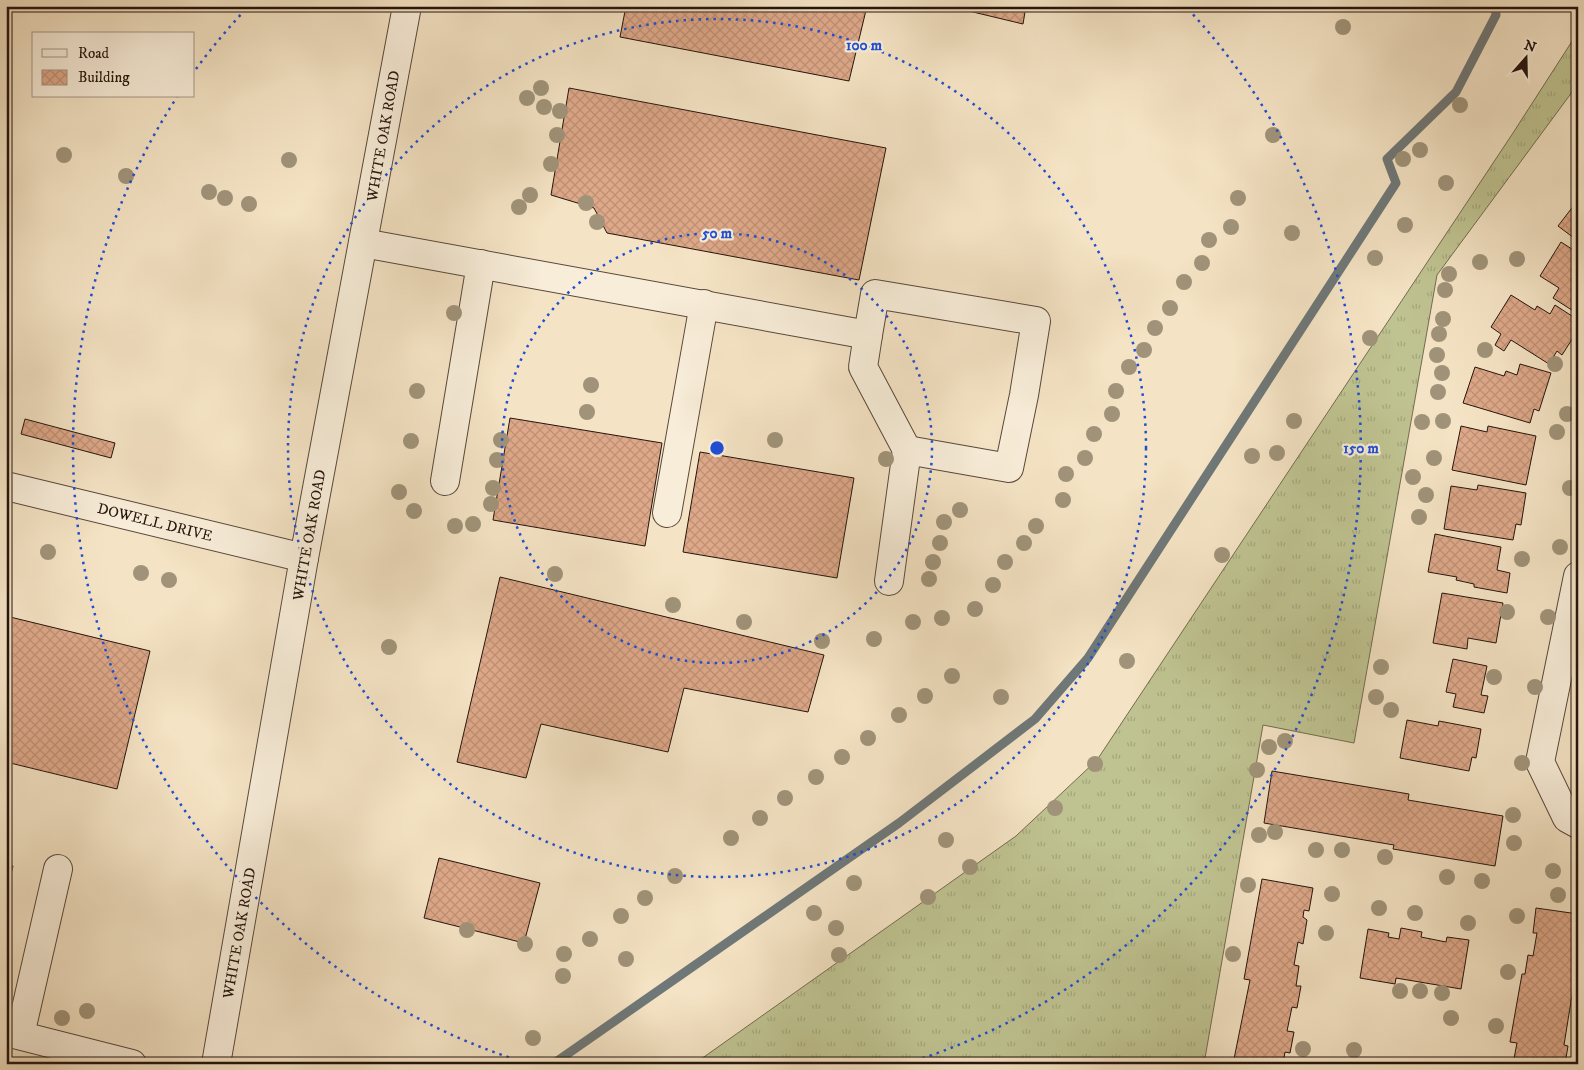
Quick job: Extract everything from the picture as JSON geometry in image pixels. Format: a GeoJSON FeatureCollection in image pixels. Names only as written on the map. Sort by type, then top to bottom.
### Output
{"type":"FeatureCollection","features":[{"type":"Feature","properties":{"kind":"street","name":"WHITE OAK ROAD"},"geometry":{"type":"LineString","coordinates":[[216,1064],[304,558],[407,6]]}},
{"type":"Feature","properties":{"kind":"street"},"geometry":{"type":"LineString","coordinates":[[363,243],[868,335]]}},
{"type":"Feature","properties":{"kind":"street"},"geometry":{"type":"LineString","coordinates":[[445,482],[482,264]]}},
{"type":"Feature","properties":{"kind":"street"},"geometry":{"type":"LineString","coordinates":[[889,581],[907,450],[863,367],[875,294],[1036,321],[1024,396],[1009,468],[907,450]]}},
{"type":"Feature","properties":{"kind":"street"},"geometry":{"type":"LineString","coordinates":[[667,513],[704,304]]}},
{"type":"Feature","properties":{"kind":"street","name":"DOWELL DRIVE"},"geometry":{"type":"LineString","coordinates":[[6,486],[304,558]]}},
{"type":"Feature","properties":{"kind":"street"},"geometry":{"type":"LineString","coordinates":[[1578,576],[1540,762],[1567,818],[1578,824]]}},
{"type":"Feature","properties":{"kind":"street"},"geometry":{"type":"LineString","coordinates":[[58,869],[13,1034],[132,1064]]}},
{"type":"Feature","properties":{"kind":"green space"},"geometry":{"type":"Polygon","coordinates":[[[1578,32],[1578,84],[1437,275],[1354,743],[1263,725],[1204,1064],[694,1064],[1016,836],[1097,760],[1578,32]]]}},
{"type":"Feature","properties":{"kind":"building"},"geometry":{"type":"Polygon","coordinates":[[[626,6],[867,6],[849,81],[620,37],[626,6]]]}},
{"type":"Feature","properties":{"kind":"building"},"geometry":{"type":"Polygon","coordinates":[[[948,6],[1026,6],[1023,24],[948,6]]]}},
{"type":"Feature","properties":{"kind":"building"},"geometry":{"type":"Polygon","coordinates":[[[569,88],[886,148],[859,280],[607,233],[594,208],[551,195],[569,88]]]}},
{"type":"Feature","properties":{"kind":"building"},"geometry":{"type":"Polygon","coordinates":[[[1578,200],[1578,241],[1558,226],[1578,200]]]}},
{"type":"Feature","properties":{"kind":"building"},"geometry":{"type":"Polygon","coordinates":[[[1561,242],[1578,253],[1578,314],[1553,298],[1559,288],[1540,276],[1561,242]]]}},
{"type":"Feature","properties":{"kind":"building"},"geometry":{"type":"Polygon","coordinates":[[[1511,295],[1535,310],[1537,306],[1550,314],[1555,305],[1578,320],[1578,330],[1562,355],[1557,351],[1549,364],[1511,340],[1504,351],[1495,345],[1501,334],[1491,327],[1511,295]]]}},
{"type":"Feature","properties":{"kind":"building"},"geometry":{"type":"Polygon","coordinates":[[[1520,364],[1551,373],[1539,411],[1534,409],[1530,423],[1463,403],[1475,367],[1504,376],[1506,371],[1517,375],[1520,364]]]}},
{"type":"Feature","properties":{"kind":"building"},"geometry":{"type":"Polygon","coordinates":[[[510,418],[662,443],[645,546],[493,520],[510,418]]]}},
{"type":"Feature","properties":{"kind":"building"},"geometry":{"type":"Polygon","coordinates":[[[25,419],[115,443],[111,458],[21,434],[25,419]]]}},
{"type":"Feature","properties":{"kind":"building"},"geometry":{"type":"Polygon","coordinates":[[[1461,426],[1487,432],[1488,426],[1536,436],[1526,485],[1452,470],[1461,426]]]}},
{"type":"Feature","properties":{"kind":"building"},"geometry":{"type":"Polygon","coordinates":[[[700,452],[854,478],[837,578],[683,552],[700,452]]]}},
{"type":"Feature","properties":{"kind":"building"},"geometry":{"type":"Polygon","coordinates":[[[1478,485],[1526,493],[1521,525],[1516,524],[1513,540],[1444,529],[1451,486],[1477,490],[1478,485]]]}},
{"type":"Feature","properties":{"kind":"building"},"geometry":{"type":"Polygon","coordinates":[[[1435,534],[1501,547],[1497,570],[1510,573],[1507,593],[1474,587],[1474,584],[1456,580],[1457,577],[1428,572],[1435,534]]]}},
{"type":"Feature","properties":{"kind":"building"},"geometry":{"type":"Polygon","coordinates":[[[500,577],[824,655],[808,712],[684,688],[668,752],[541,724],[526,778],[457,762],[500,577]]]}},
{"type":"Feature","properties":{"kind":"building"},"geometry":{"type":"Polygon","coordinates":[[[1442,593],[1503,603],[1496,643],[1468,638],[1467,649],[1433,643],[1442,593]]]}},
{"type":"Feature","properties":{"kind":"building"},"geometry":{"type":"Polygon","coordinates":[[[6,616],[150,651],[117,789],[6,762],[6,616]]]}},
{"type":"Feature","properties":{"kind":"building"},"geometry":{"type":"Polygon","coordinates":[[[1453,659],[1487,666],[1481,695],[1488,696],[1484,713],[1453,707],[1456,694],[1446,692],[1453,659]]]}},
{"type":"Feature","properties":{"kind":"building"},"geometry":{"type":"Polygon","coordinates":[[[1407,720],[1438,726],[1439,721],[1481,729],[1476,758],[1472,757],[1469,771],[1400,758],[1407,720]]]}},
{"type":"Feature","properties":{"kind":"building"},"geometry":{"type":"Polygon","coordinates":[[[1272,771],[1409,794],[1408,800],[1503,816],[1495,866],[1393,849],[1394,845],[1264,823],[1272,771]]]}},
{"type":"Feature","properties":{"kind":"building"},"geometry":{"type":"Polygon","coordinates":[[[439,858],[540,883],[524,943],[424,918],[439,858]]]}},
{"type":"Feature","properties":{"kind":"building"},"geometry":{"type":"Polygon","coordinates":[[[6,864],[13,866],[6,895],[6,864]]]}},
{"type":"Feature","properties":{"kind":"building"},"geometry":{"type":"Polygon","coordinates":[[[1262,879],[1313,888],[1309,911],[1304,910],[1303,917],[1307,920],[1303,944],[1298,942],[1294,965],[1299,966],[1296,986],[1301,986],[1297,1008],[1292,1007],[1287,1031],[1294,1032],[1290,1053],[1285,1052],[1283,1064],[1233,1064],[1250,980],[1244,979],[1262,879]]]}},
{"type":"Feature","properties":{"kind":"building"},"geometry":{"type":"Polygon","coordinates":[[[1536,908],[1578,914],[1578,988],[1577,990],[1573,989],[1564,1045],[1568,1046],[1565,1064],[1513,1064],[1517,1043],[1510,1042],[1522,974],[1525,974],[1528,955],[1533,956],[1537,933],[1533,933],[1536,908]]]}},
{"type":"Feature","properties":{"kind":"building"},"geometry":{"type":"Polygon","coordinates":[[[1401,928],[1422,932],[1421,937],[1446,942],[1447,937],[1469,940],[1461,989],[1396,978],[1395,984],[1360,978],[1368,929],[1389,933],[1388,937],[1399,939],[1401,928]]]}},
{"type":"Feature","properties":{"kind":"waterway"},"geometry":{"type":"LineString","coordinates":[[553,1064],[899,823],[1035,719],[1088,658],[1396,183],[1387,159],[1456,92],[1496,15],[1495,6]]}}]}
